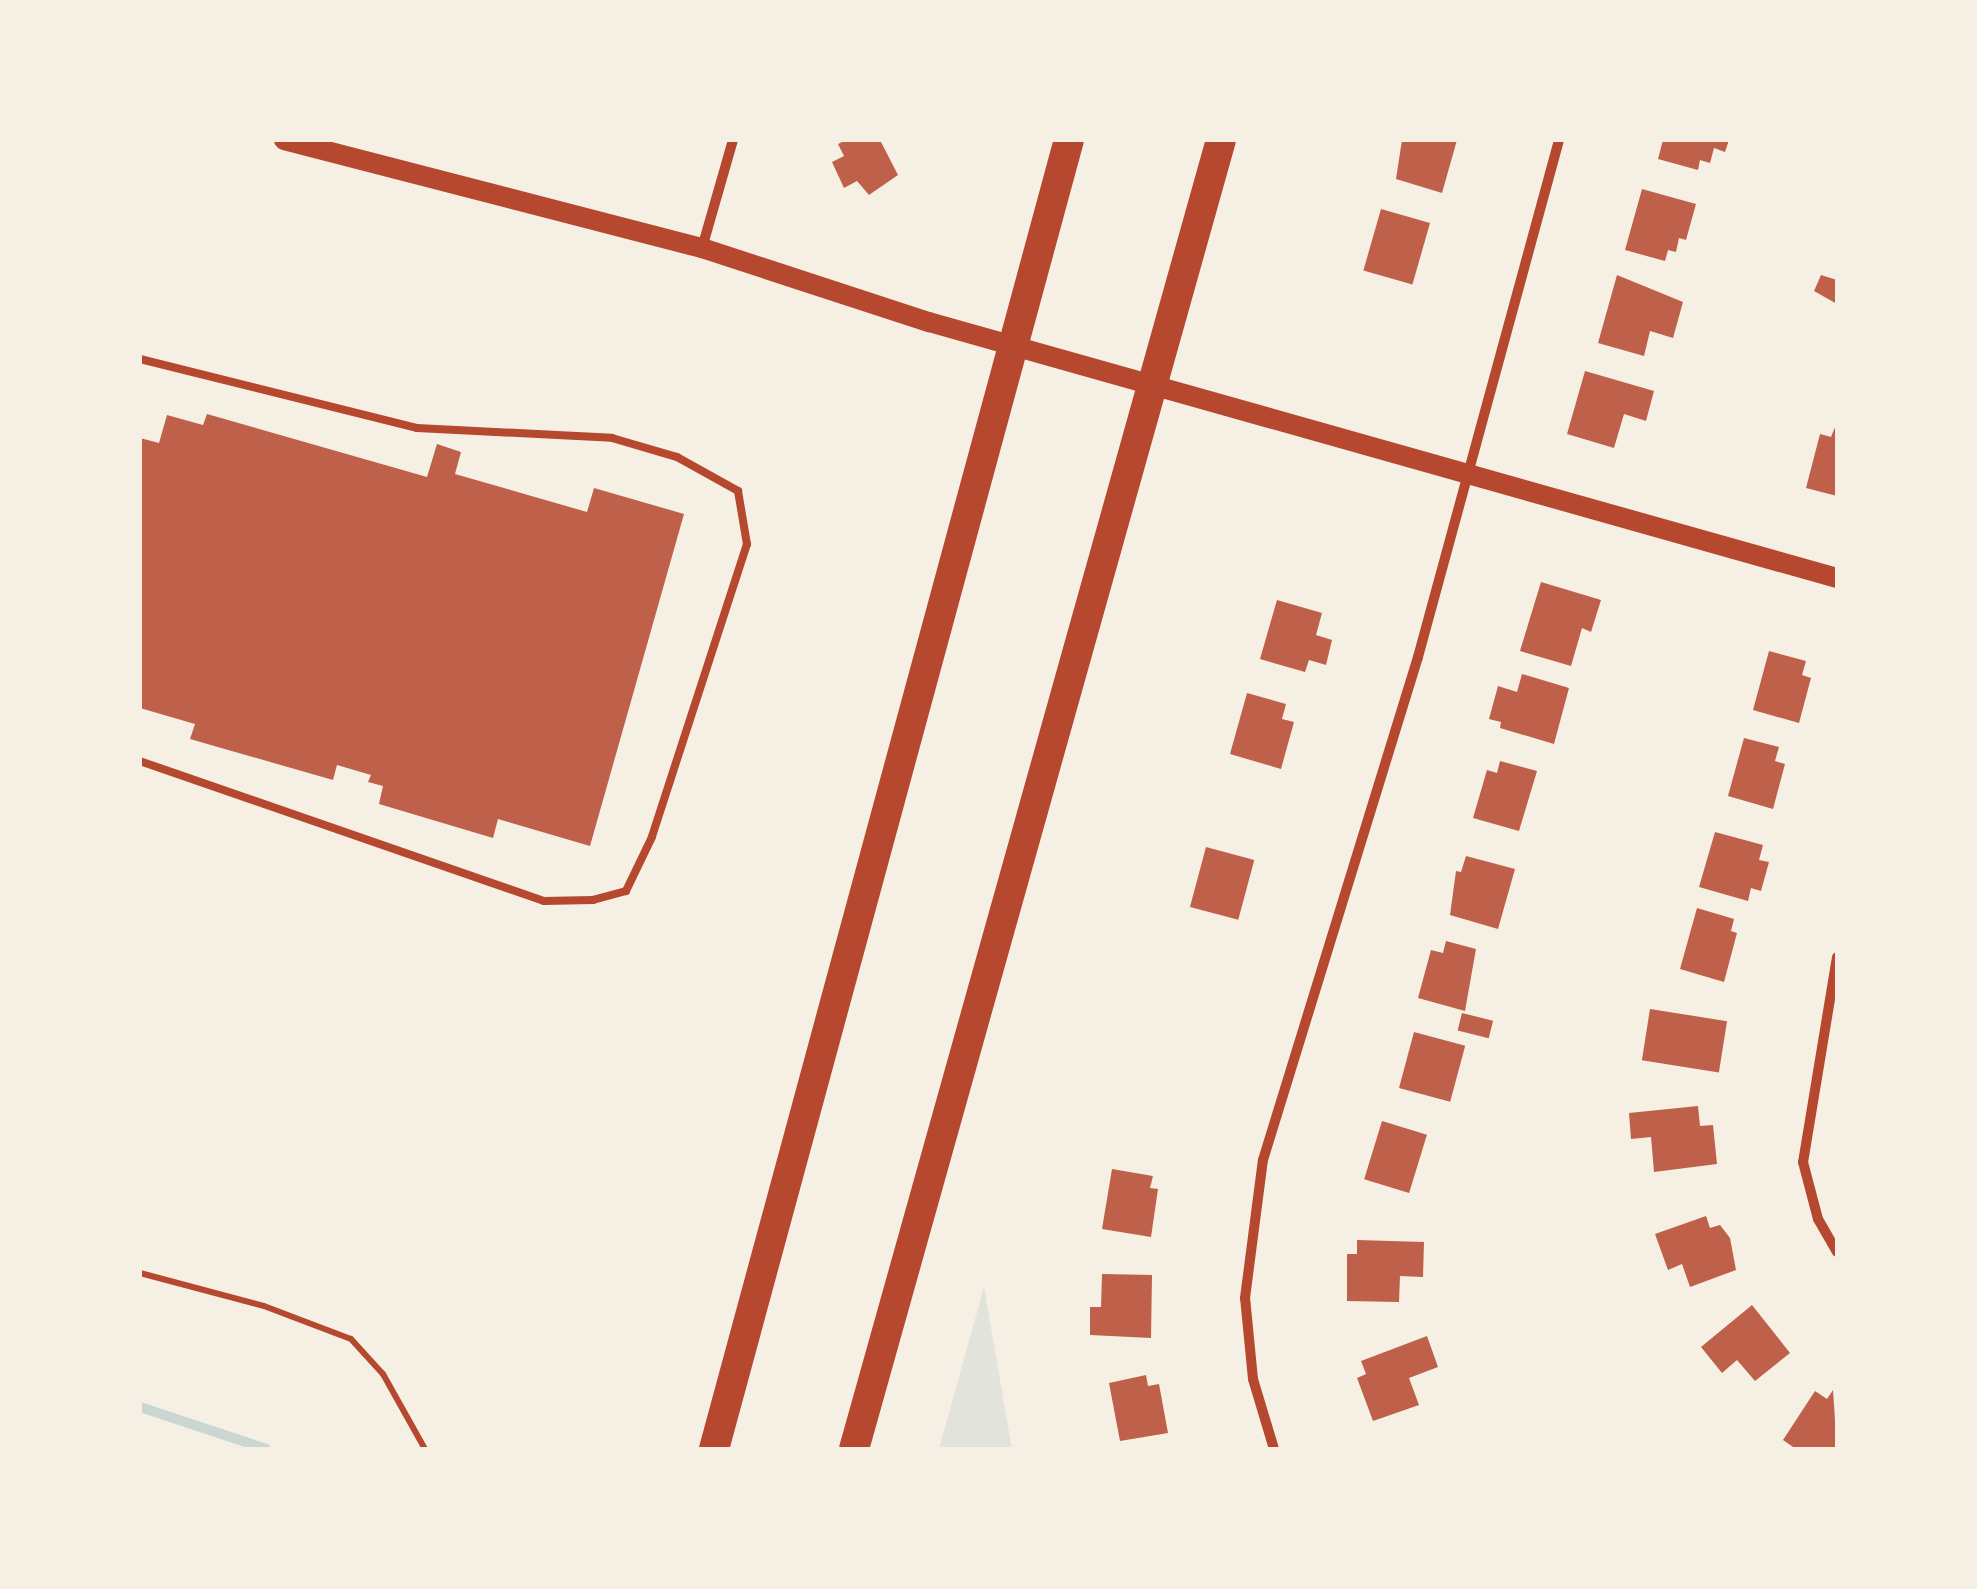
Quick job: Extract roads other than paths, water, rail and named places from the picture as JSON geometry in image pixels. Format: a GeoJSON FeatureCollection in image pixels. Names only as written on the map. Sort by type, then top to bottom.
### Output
{"type":"FeatureCollection","features":[{"type":"Feature","properties":{"kind":"highway"},"geometry":{"type":"LineString","coordinates":[[714,1449],[1069,140]]}},
{"type":"Feature","properties":{"kind":"highway"},"geometry":{"type":"LineString","coordinates":[[854,1449],[1221,140]]}},
{"type":"Feature","properties":{"kind":"main road"},"geometry":{"type":"LineString","coordinates":[[284,140],[702,248],[929,322],[1837,578]]}},
{"type":"Feature","properties":{"kind":"street"},"geometry":{"type":"LineString","coordinates":[[702,248],[733,140]]}},
{"type":"Feature","properties":{"kind":"street"},"geometry":{"type":"LineString","coordinates":[[1274,1449],[1248,1340],[1253,1208],[1468,476],[1559,140]]}},
{"type":"Feature","properties":{"kind":"street"},"geometry":{"type":"LineString","coordinates":[[1837,958],[1803,1162],[1818,1220],[1837,1252]]}},
{"type":"Feature","properties":{"kind":"lane"},"geometry":{"type":"LineString","coordinates":[[140,358],[417,428],[612,438],[677,456],[738,491],[747,544],[652,837],[626,890],[544,901],[140,762]]}},
{"type":"Feature","properties":{"kind":"waterway"},"geometry":{"type":"LineString","coordinates":[[140,1407],[266,1449]]}}]}
